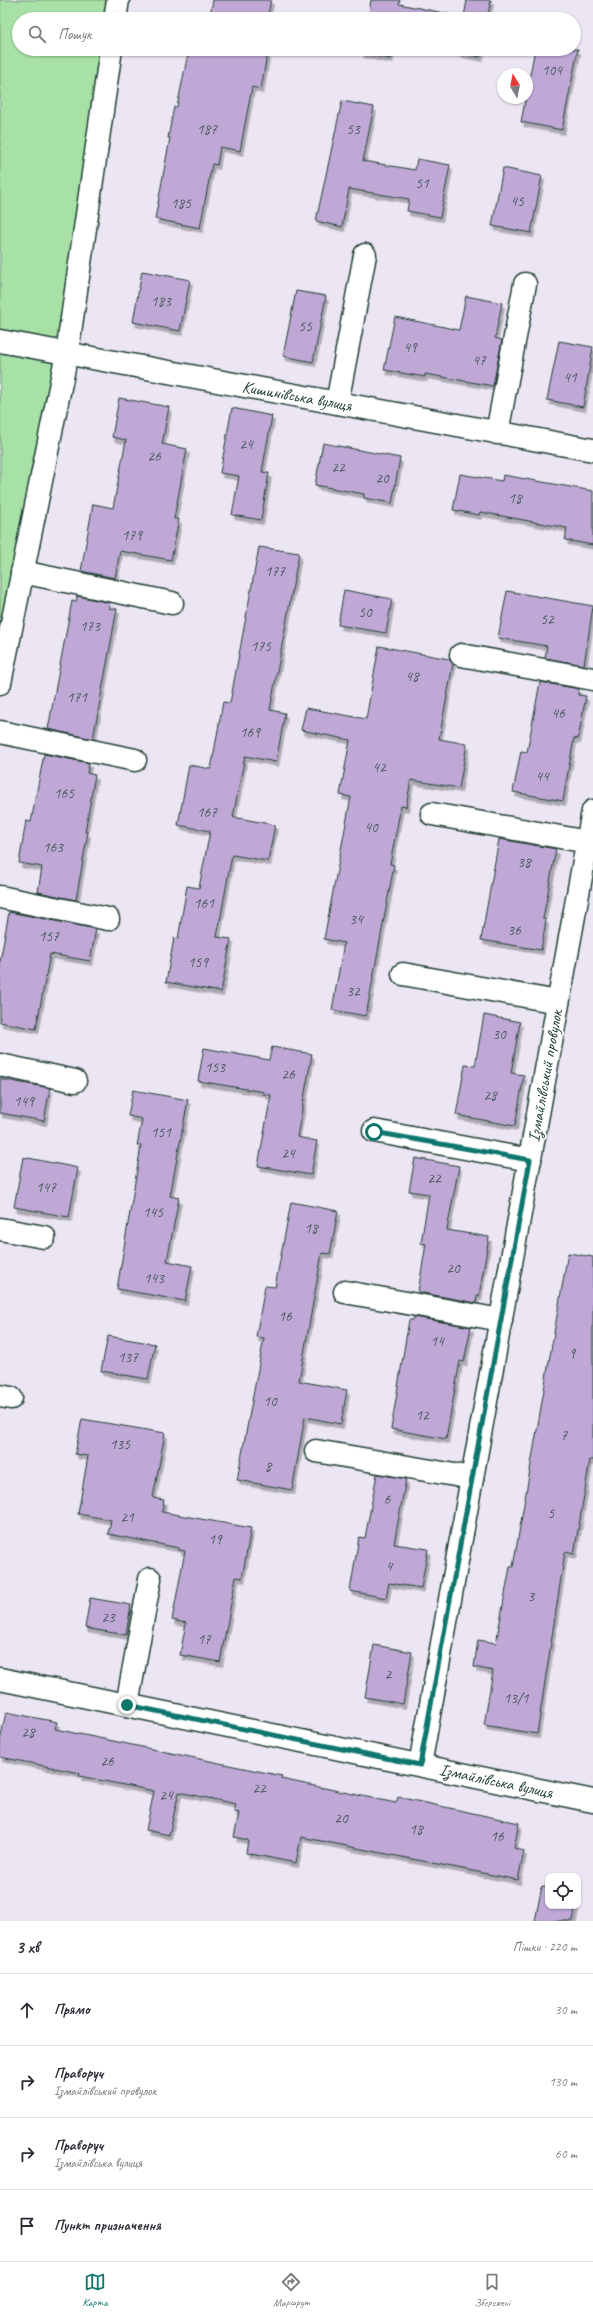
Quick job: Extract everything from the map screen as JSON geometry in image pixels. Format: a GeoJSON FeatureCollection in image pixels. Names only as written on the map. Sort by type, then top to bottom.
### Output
{"type":"FeatureCollection","features":[{"type":"Feature","properties":{"kind":"street"},"geometry":{"type":"LineString","coordinates":[[116,12],[118,0]]}},
{"type":"Feature","properties":{"kind":"street"},"geometry":{"type":"LineString","coordinates":[[0,683],[67,353],[110,56]]}},
{"type":"Feature","properties":{"kind":"street"},"geometry":{"type":"LineString","coordinates":[[337,403],[365,255]]}},
{"type":"Feature","properties":{"kind":"street"},"geometry":{"type":"LineString","coordinates":[[497,433],[525,284]]}},
{"type":"Feature","properties":{"kind":"street","name":"Кишинівська вулиця"},"geometry":{"type":"LineString","coordinates":[[0,341],[593,450]]}},
{"type":"Feature","properties":{"kind":"street"},"geometry":{"type":"LineString","coordinates":[[22,572],[172,602]]}},
{"type":"Feature","properties":{"kind":"street"},"geometry":{"type":"LineString","coordinates":[[461,654],[593,679]]}},
{"type":"Feature","properties":{"kind":"street"},"geometry":{"type":"LineString","coordinates":[[0,732],[135,760]]}},
{"type":"Feature","properties":{"kind":"street","name":"Ізмайлівський провулок"},"geometry":{"type":"LineString","coordinates":[[420,1765],[593,811]]}},
{"type":"Feature","properties":{"kind":"street"},"geometry":{"type":"LineString","coordinates":[[432,814],[588,842]]}},
{"type":"Feature","properties":{"kind":"street"},"geometry":{"type":"LineString","coordinates":[[0,897],[108,919]]}},
{"type":"Feature","properties":{"kind":"street"},"geometry":{"type":"LineString","coordinates":[[403,974],[558,1002]]}},
{"type":"Feature","properties":{"kind":"street"},"geometry":{"type":"LineString","coordinates":[[0,1066],[76,1081]]}},
{"type":"Feature","properties":{"kind":"street"},"geometry":{"type":"LineString","coordinates":[[374,1132],[530,1160]]}},
{"type":"Feature","properties":{"kind":"street"},"geometry":{"type":"LineString","coordinates":[[0,1228],[44,1237]]}},
{"type":"Feature","properties":{"kind":"street"},"geometry":{"type":"LineString","coordinates":[[345,1292],[501,1320]]}},
{"type":"Feature","properties":{"kind":"street"},"geometry":{"type":"LineString","coordinates":[[316,1451],[472,1478]]}},
{"type":"Feature","properties":{"kind":"street"},"geometry":{"type":"LineString","coordinates":[[127,1705],[150,1579]]}},
{"type":"Feature","properties":{"kind":"street","name":"Ізмайлівська вулиця"},"geometry":{"type":"LineString","coordinates":[[0,1679],[593,1801]]}},
{"type":"Feature","properties":{"kind":"green space"},"geometry":{"type":"Polygon","coordinates":[[[0,0],[108,0],[106,12],[12,12],[12,56],[100,56],[57,351],[0,633],[0,0]]]}},
{"type":"Feature","properties":{"kind":"building"},"geometry":{"type":"Polygon","coordinates":[[[213,0],[271,0],[268,12],[210,12],[213,0]]]}},
{"type":"Feature","properties":{"kind":"building"},"geometry":{"type":"Polygon","coordinates":[[[371,0],[400,0],[399,4],[439,12],[369,12],[371,0]]]}},
{"type":"Feature","properties":{"kind":"building"},"geometry":{"type":"Polygon","coordinates":[[[467,0],[491,0],[488,12],[465,12],[467,0]]]}},
{"type":"Feature","properties":{"kind":"building"},"geometry":{"type":"Polygon","coordinates":[[[188,56],[267,56],[261,89],[252,87],[240,151],[220,147],[217,165],[212,164],[200,228],[155,219],[170,138],[168,138],[174,107],[177,107],[188,56]]]}},
{"type":"Feature","properties":{"kind":"building"},"geometry":{"type":"Polygon","coordinates":[[[376,56],[391,56],[390,59],[376,56]]]}},
{"type":"Feature","properties":{"kind":"building"},"geometry":{"type":"Polygon","coordinates":[[[534,56],[577,56],[562,130],[521,122],[524,104],[533,104],[533,68],[531,68],[534,56]]]}},
{"type":"Feature","properties":{"kind":"building"},"geometry":{"type":"Polygon","coordinates":[[[342,101],[374,107],[363,161],[415,170],[417,159],[450,165],[440,217],[407,211],[409,199],[349,189],[342,227],[316,221],[342,101]]]}},
{"type":"Feature","properties":{"kind":"building"},"geometry":{"type":"Polygon","coordinates":[[[503,168],[542,176],[531,233],[492,226],[503,168]]]}},
{"type":"Feature","properties":{"kind":"building"},"geometry":{"type":"Polygon","coordinates":[[[142,271],[190,280],[180,331],[133,322],[142,271]]]}},
{"type":"Feature","properties":{"kind":"building"},"geometry":{"type":"Polygon","coordinates":[[[296,291],[326,296],[313,362],[283,356],[296,291]]]}},
{"type":"Feature","properties":{"kind":"building"},"geometry":{"type":"Polygon","coordinates":[[[466,296],[502,303],[495,338],[502,340],[493,386],[425,374],[425,377],[384,370],[395,317],[459,330],[466,296]]]}},
{"type":"Feature","properties":{"kind":"building"},"geometry":{"type":"Polygon","coordinates":[[[559,341],[593,347],[583,407],[547,400],[559,341]]]}},
{"type":"Feature","properties":{"kind":"building"},"geometry":{"type":"Polygon","coordinates":[[[119,398],[169,407],[162,444],[187,449],[174,519],[179,519],[171,560],[120,551],[115,578],[81,571],[93,504],[113,508],[126,440],[112,437],[119,398]]]}},
{"type":"Feature","properties":{"kind":"building"},"geometry":{"type":"Polygon","coordinates":[[[232,408],[272,416],[262,472],[269,473],[261,520],[232,515],[239,476],[220,473],[232,408]]]}},
{"type":"Feature","properties":{"kind":"building"},"geometry":{"type":"Polygon","coordinates":[[[323,443],[400,458],[392,503],[364,498],[364,494],[315,485],[323,443]]]}},
{"type":"Feature","properties":{"kind":"building"},"geometry":{"type":"Polygon","coordinates":[[[460,474],[502,481],[503,475],[593,491],[593,545],[565,540],[567,528],[480,512],[479,515],[453,510],[460,474]]]}},
{"type":"Feature","properties":{"kind":"building"},"geometry":{"type":"Polygon","coordinates":[[[259,547],[299,553],[270,710],[285,713],[276,762],[245,756],[233,817],[275,825],[268,861],[232,855],[217,937],[231,939],[221,992],[166,982],[174,938],[178,939],[187,886],[199,888],[210,831],[178,825],[189,765],[211,769],[223,702],[230,703],[259,547]]]}},
{"type":"Feature","properties":{"kind":"building"},"geometry":{"type":"Polygon","coordinates":[[[344,590],[392,599],[386,633],[338,625],[344,590]]]}},
{"type":"Feature","properties":{"kind":"building"},"geometry":{"type":"Polygon","coordinates":[[[507,591],[593,606],[584,665],[545,658],[547,646],[498,638],[507,591]]]}},
{"type":"Feature","properties":{"kind":"building"},"geometry":{"type":"Polygon","coordinates":[[[77,596],[110,603],[109,608],[117,609],[93,739],[48,729],[72,601],[76,602],[77,596]]]}},
{"type":"Feature","properties":{"kind":"building"},"geometry":{"type":"Polygon","coordinates":[[[379,646],[449,659],[453,664],[439,739],[467,744],[459,788],[411,780],[406,807],[401,806],[390,864],[394,865],[366,1016],[332,1010],[344,943],[324,939],[351,797],[340,795],[350,740],[301,730],[306,708],[366,719],[379,646]]]}},
{"type":"Feature","properties":{"kind":"building"},"geometry":{"type":"Polygon","coordinates":[[[540,682],[579,689],[578,695],[586,696],[578,739],[574,738],[563,801],[513,792],[521,751],[527,752],[540,682]]]}},
{"type":"Feature","properties":{"kind":"building"},"geometry":{"type":"Polygon","coordinates":[[[44,754],[89,763],[87,773],[95,775],[85,832],[88,832],[76,900],[38,892],[42,867],[19,863],[26,821],[31,822],[44,754]]]}},
{"type":"Feature","properties":{"kind":"building"},"geometry":{"type":"Polygon","coordinates":[[[499,839],[556,849],[543,919],[546,920],[541,950],[481,940],[499,839]]]}},
{"type":"Feature","properties":{"kind":"building"},"geometry":{"type":"Polygon","coordinates":[[[9,912],[96,929],[90,961],[50,954],[36,1029],[0,1022],[0,962],[9,912]]]}},
{"type":"Feature","properties":{"kind":"building"},"geometry":{"type":"Polygon","coordinates":[[[484,1015],[520,1022],[511,1073],[524,1075],[515,1126],[456,1115],[465,1065],[475,1066],[484,1015]]]}},
{"type":"Feature","properties":{"kind":"building"},"geometry":{"type":"Polygon","coordinates":[[[272,1047],[312,1054],[297,1137],[317,1141],[311,1175],[258,1166],[271,1095],[263,1094],[264,1092],[198,1081],[204,1048],[269,1060],[272,1047]]]}},
{"type":"Feature","properties":{"kind":"building"},"geometry":{"type":"Polygon","coordinates":[[[0,1079],[50,1088],[44,1121],[0,1113],[0,1079]]]}},
{"type":"Feature","properties":{"kind":"building"},"geometry":{"type":"Polygon","coordinates":[[[133,1090],[188,1100],[170,1196],[179,1198],[167,1261],[192,1266],[185,1301],[117,1289],[141,1146],[137,1146],[142,1119],[128,1116],[133,1090]]]}},
{"type":"Feature","properties":{"kind":"building"},"geometry":{"type":"Polygon","coordinates":[[[23,1157],[78,1168],[69,1217],[14,1207],[23,1157]]]}},
{"type":"Feature","properties":{"kind":"building"},"geometry":{"type":"Polygon","coordinates":[[[415,1158],[459,1166],[447,1230],[489,1237],[479,1296],[477,1295],[476,1303],[418,1292],[426,1244],[421,1243],[429,1194],[409,1191],[415,1158]]]}},
{"type":"Feature","properties":{"kind":"building"},"geometry":{"type":"Polygon","coordinates":[[[291,1202],[338,1211],[330,1254],[322,1253],[299,1381],[347,1390],[341,1424],[305,1417],[292,1490],[237,1480],[264,1338],[256,1337],[265,1286],[275,1287],[291,1202]]]}},
{"type":"Feature","properties":{"kind":"building"},"geometry":{"type":"Polygon","coordinates":[[[568,1253],[593,1257],[593,1460],[590,1460],[574,1554],[565,1552],[537,1734],[484,1725],[493,1671],[474,1667],[478,1640],[496,1643],[510,1567],[513,1567],[568,1253]]]}},
{"type":"Feature","properties":{"kind":"building"},"geometry":{"type":"Polygon","coordinates":[[[414,1317],[471,1327],[464,1362],[460,1361],[446,1439],[391,1429],[409,1320],[413,1320],[414,1317]]]}},
{"type":"Feature","properties":{"kind":"building"},"geometry":{"type":"Polygon","coordinates":[[[108,1336],[155,1344],[148,1379],[101,1371],[108,1336]]]}},
{"type":"Feature","properties":{"kind":"building"},"geometry":{"type":"Polygon","coordinates":[[[82,1419],[165,1433],[153,1498],[164,1500],[162,1512],[251,1528],[242,1578],[236,1577],[220,1662],[180,1655],[186,1623],[172,1620],[185,1551],[179,1550],[179,1548],[108,1534],[111,1520],[78,1514],[88,1456],[75,1454],[82,1419]]]}},
{"type":"Feature","properties":{"kind":"building"},"geometry":{"type":"Polygon","coordinates":[[[377,1474],[406,1479],[394,1544],[428,1549],[421,1588],[389,1583],[386,1598],[350,1591],[359,1537],[365,1538],[377,1474]]]}},
{"type":"Feature","properties":{"kind":"building"},"geometry":{"type":"Polygon","coordinates":[[[90,1598],[131,1605],[126,1635],[85,1628],[90,1598]]]}},
{"type":"Feature","properties":{"kind":"building"},"geometry":{"type":"Polygon","coordinates":[[[374,1645],[412,1652],[403,1704],[365,1697],[374,1645]]]}},
{"type":"Feature","properties":{"kind":"building"},"geometry":{"type":"Polygon","coordinates":[[[6,1712],[57,1722],[55,1729],[282,1776],[281,1779],[396,1803],[398,1797],[519,1823],[514,1848],[524,1851],[518,1880],[301,1837],[296,1863],[246,1853],[248,1840],[234,1837],[239,1813],[234,1812],[236,1804],[179,1792],[169,1835],[146,1830],[154,1791],[79,1776],[80,1773],[0,1757],[0,1741],[6,1712]]]}},
{"type":"Feature","properties":{"kind":"building"},"geometry":{"type":"Polygon","coordinates":[[[542,1886],[545,1887],[545,1909],[575,1909],[573,1921],[535,1921],[542,1886]]]}},
{"type":"Feature","properties":{"kind":"route"},"geometry":{"type":"LineString","coordinates":[[127,1705],[420,1765],[530,1160],[374,1132]]}}]}
